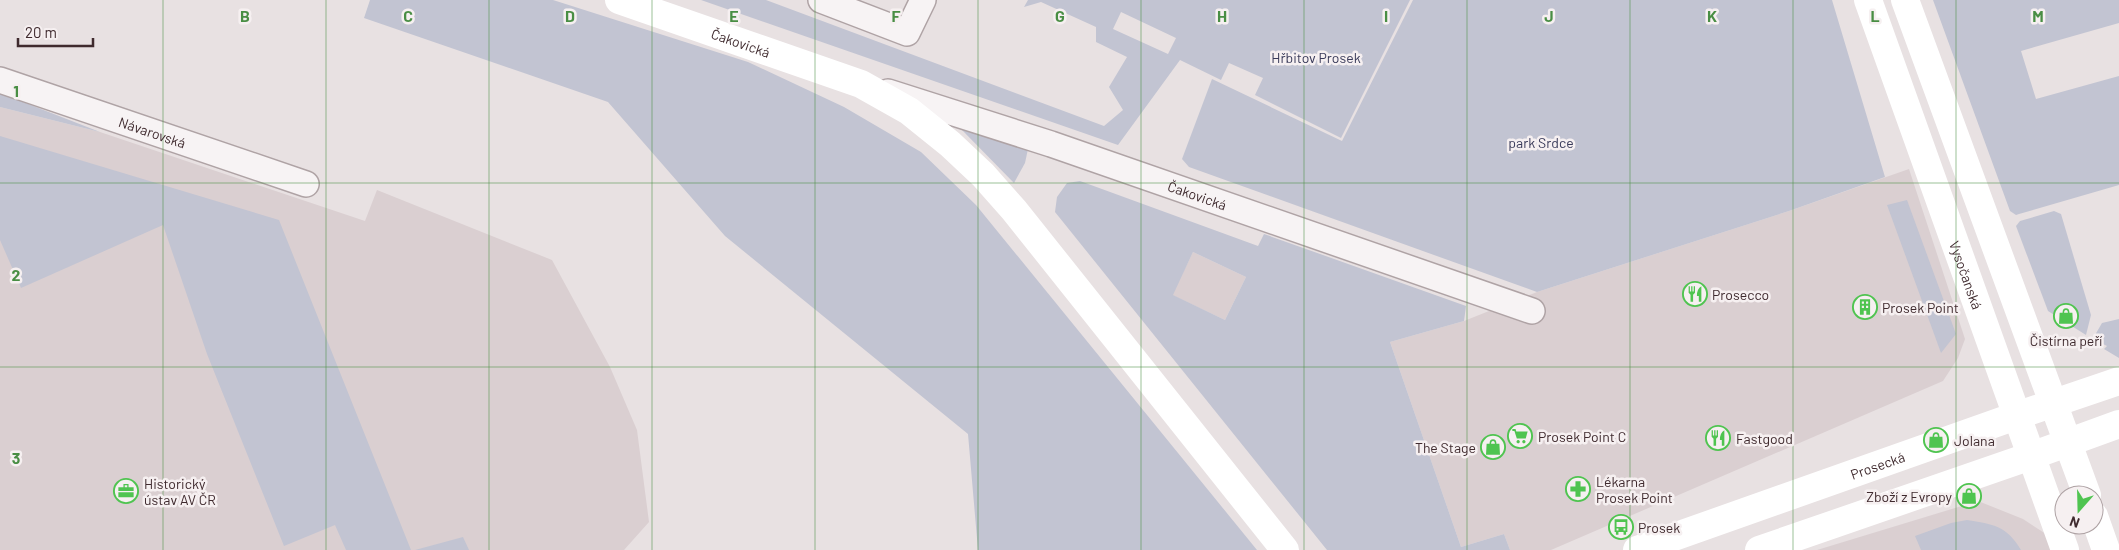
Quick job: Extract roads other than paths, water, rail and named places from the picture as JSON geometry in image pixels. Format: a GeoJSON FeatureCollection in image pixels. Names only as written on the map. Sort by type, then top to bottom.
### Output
{"type":"FeatureCollection","features":[{"type":"Feature","properties":{"kind":"main road","name":"Čakovická"},"geometry":{"type":"LineString","coordinates":[[620,0],[861,84],[909,111],[950,144],[984,175],[1014,210],[1285,550]]}},
{"type":"Feature","properties":{"kind":"main road","name":"Vysočanská"},"geometry":{"type":"LineString","coordinates":[[1868,0],[2065,550]]}},
{"type":"Feature","properties":{"kind":"main road"},"geometry":{"type":"LineString","coordinates":[[1905,0],[2083,485]]}},
{"type":"Feature","properties":{"kind":"main road","name":"Prosecká"},"geometry":{"type":"LineString","coordinates":[[1637,550],[2016,416],[2119,382]]}},
{"type":"Feature","properties":{"kind":"main road"},"geometry":{"type":"LineString","coordinates":[[1758,550],[2119,424]]}},
{"type":"Feature","properties":{"kind":"main road"},"geometry":{"type":"LineString","coordinates":[[2101,535],[2106,550]]}},
{"type":"Feature","properties":{"kind":"street"},"geometry":{"type":"LineString","coordinates":[[821,0],[908,33],[923,0]]}},
{"type":"Feature","properties":{"kind":"street","name":"Návarovská"},"geometry":{"type":"LineString","coordinates":[[0,80],[306,184]]}},
{"type":"Feature","properties":{"kind":"street","name":"Čakovická"},"geometry":{"type":"LineString","coordinates":[[861,84],[1060,147],[1532,311]]}},
{"type":"Feature","properties":{"kind":"place","name":"Prosecco"},"geometry":{"type":"Point","coordinates":[1695,294]}},
{"type":"Feature","properties":{"kind":"place","name":"Prosek Point"},"geometry":{"type":"Point","coordinates":[1865,307]}},
{"type":"Feature","properties":{"kind":"place","name":"Čistírna peří"},"geometry":{"type":"Point","coordinates":[2066,316]}},
{"type":"Feature","properties":{"kind":"place","name":"Prosek Point C"},"geometry":{"type":"Point","coordinates":[1520,436]}},
{"type":"Feature","properties":{"kind":"place","name":"Fastgood"},"geometry":{"type":"Point","coordinates":[1718,438]}},
{"type":"Feature","properties":{"kind":"place","name":"Jolana"},"geometry":{"type":"Point","coordinates":[1936,440]}},
{"type":"Feature","properties":{"kind":"place","name":"The Stage"},"geometry":{"type":"Point","coordinates":[1493,447]}},
{"type":"Feature","properties":{"kind":"place","name":"Lékarna Prosek Point"},"geometry":{"type":"Point","coordinates":[1578,489]}},
{"type":"Feature","properties":{"kind":"place","name":"Historický ústav AV ČR"},"geometry":{"type":"Point","coordinates":[126,491]}},
{"type":"Feature","properties":{"kind":"place","name":"Zboží z Evropy"},"geometry":{"type":"Point","coordinates":[1969,496]}},
{"type":"Feature","properties":{"kind":"place","name":"Prosek"},"geometry":{"type":"Point","coordinates":[1621,527]}},
{"type":"Feature","properties":{"kind":"park label","name":"Hřbitov Prosek"},"geometry":{"type":"Point","coordinates":[1316,57]}},
{"type":"Feature","properties":{"kind":"park label","name":"park Srdce"},"geometry":{"type":"Point","coordinates":[1541,142]}}]}
